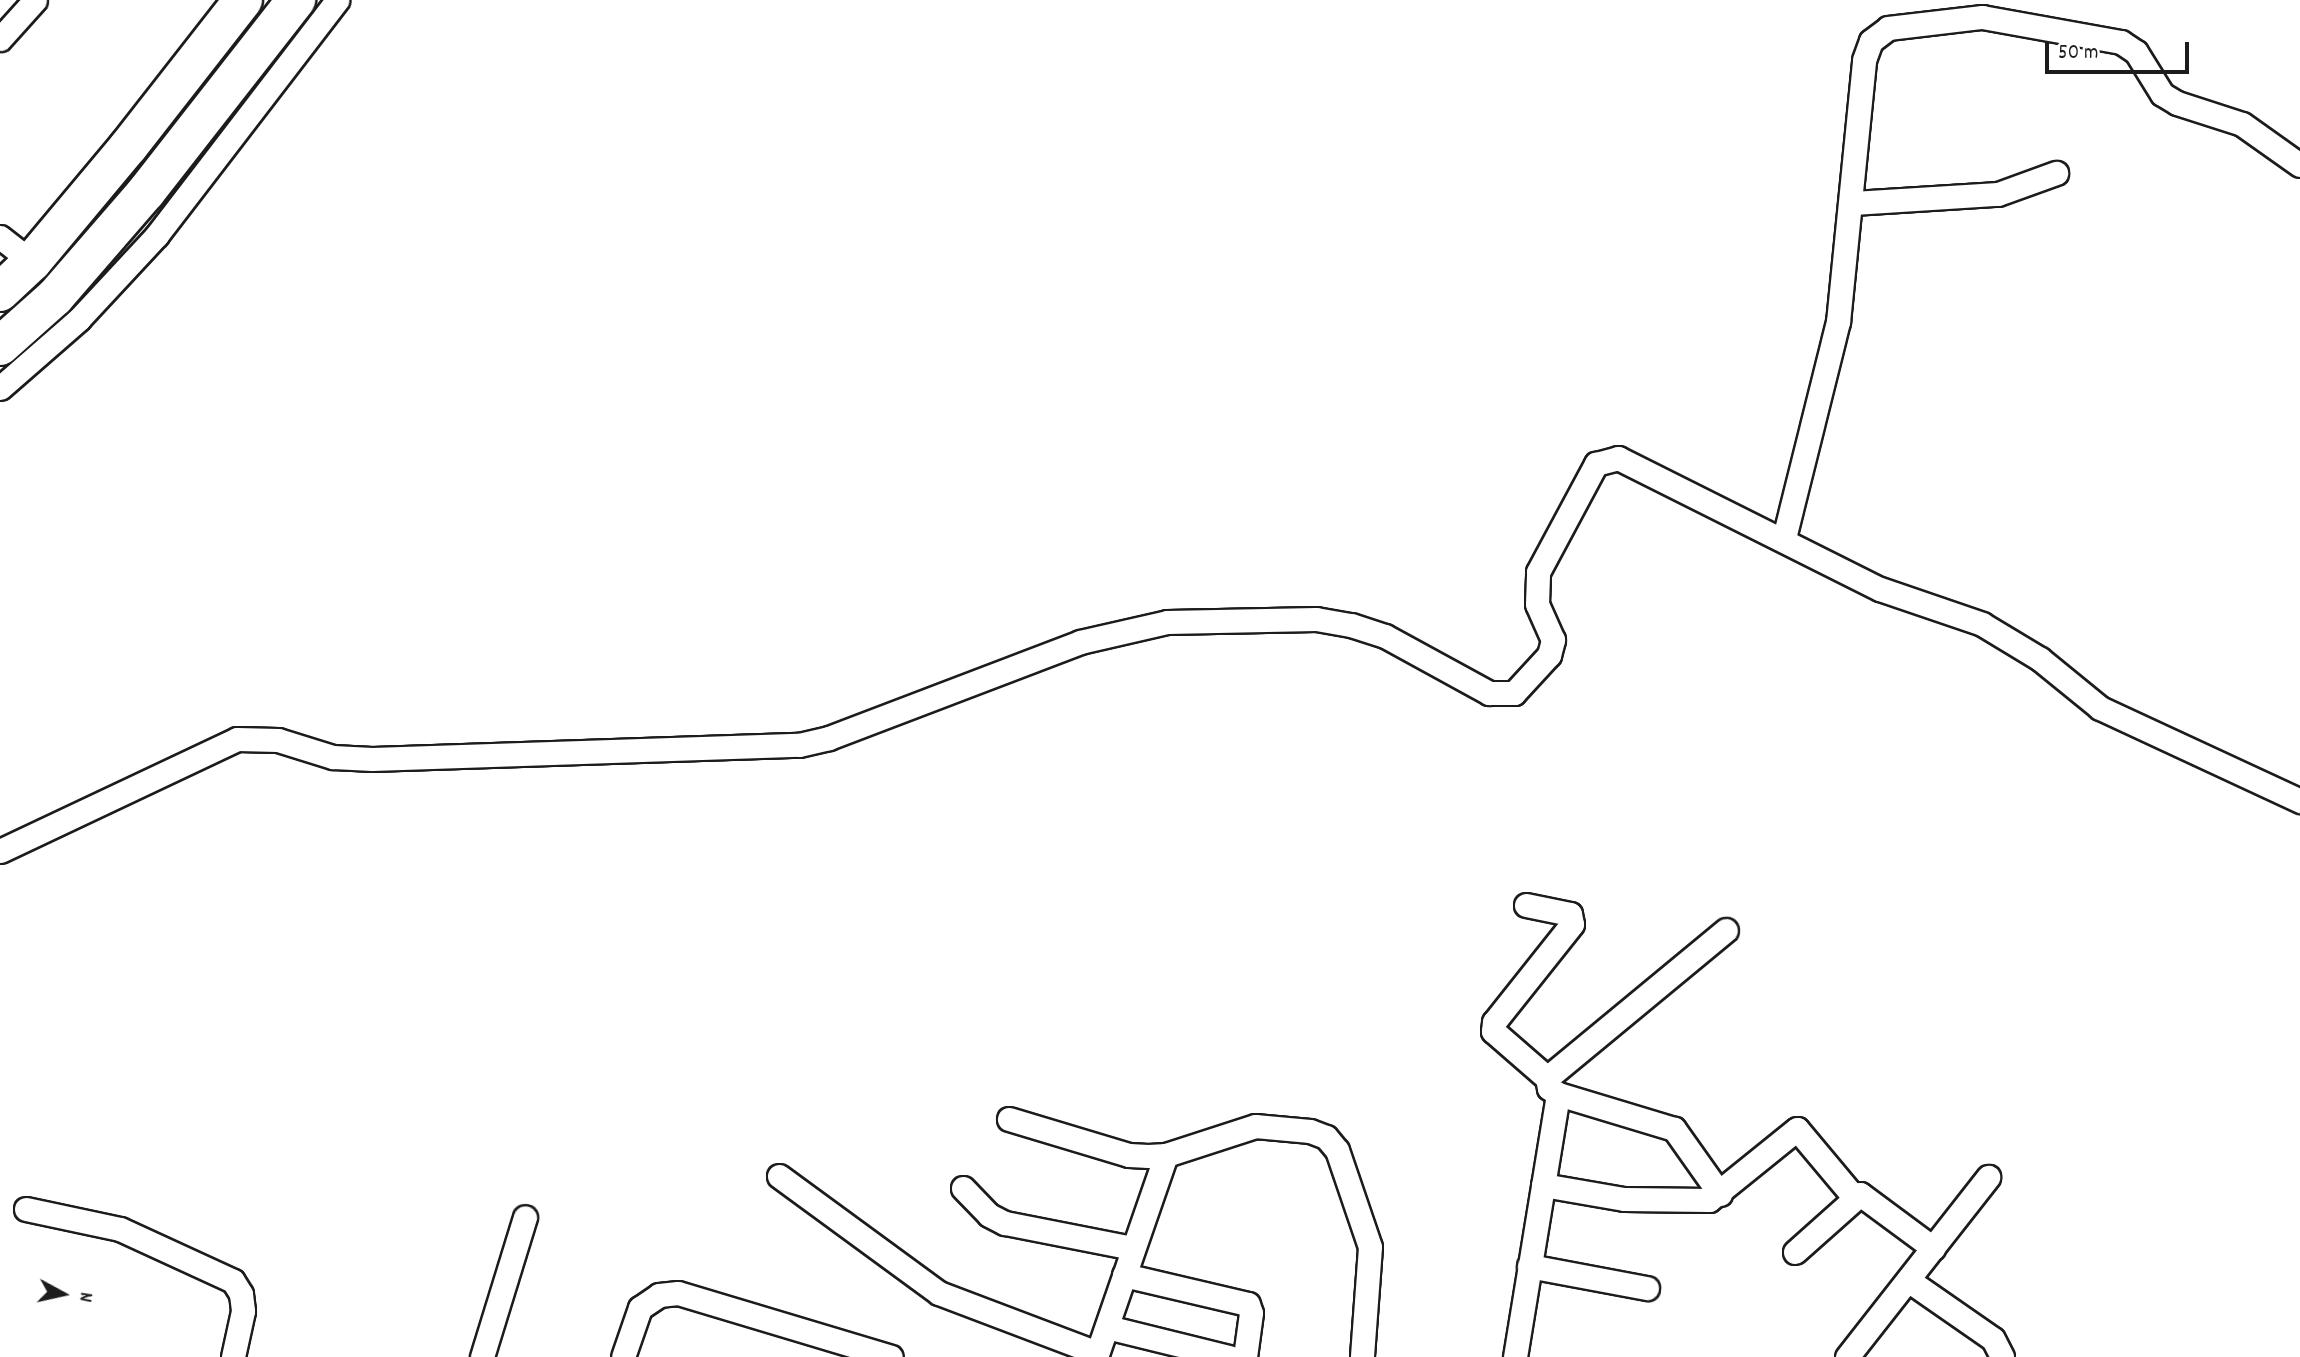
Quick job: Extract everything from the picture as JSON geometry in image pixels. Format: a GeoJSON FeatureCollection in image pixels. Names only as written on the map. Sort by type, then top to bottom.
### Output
{"type":"FeatureCollection","features":[{"type":"Feature","properties":{"kind":"highway"},"geometry":{"type":"LineString","coordinates":[[0,292],[32,262],[243,0]]}},
{"type":"Feature","properties":{"kind":"highway"},"geometry":{"type":"LineString","coordinates":[[0,345],[55,297],[146,192],[296,0]]}},
{"type":"Feature","properties":{"kind":"street"},"geometry":{"type":"LineString","coordinates":[[0,39],[35,0]]}},
{"type":"Feature","properties":{"kind":"street"},"geometry":{"type":"LineString","coordinates":[[0,388],[79,319],[142,252],[337,0]]}},
{"type":"Feature","properties":{"kind":"street"},"geometry":{"type":"LineString","coordinates":[[1784,538],[1838,322],[1853,203],[1864,60],[1871,41],[1888,28],[1982,16],[2121,42],[2136,52],[2162,94],[2177,103],[2242,124],[2300,165]]}},
{"type":"Feature","properties":{"kind":"street"},"geometry":{"type":"LineString","coordinates":[[1853,203],[1998,194],[2056,173]]}},
{"type":"Feature","properties":{"kind":"street"},"geometry":{"type":"LineString","coordinates":[[0,237],[32,262]]}},
{"type":"Feature","properties":{"kind":"street"},"geometry":{"type":"LineString","coordinates":[[0,851],[237,739],[278,740],[333,757],[372,759],[799,745],[829,738],[1080,642],[1167,622],[1316,620],[1351,625],[1385,636],[1489,693],[1514,693],[1549,655],[1553,640],[1537,604],[1538,572],[1596,464],[1611,458],[1627,459],[1880,589],[1982,624],[2040,659],[2100,708],[2300,801]]}},
{"type":"Feature","properties":{"kind":"street"},"geometry":{"type":"LineString","coordinates":[[1526,905],[1570,914],[1574,919],[1494,1023],[1493,1031],[1553,1086],[1674,1129],[1720,1194]]}},
{"type":"Feature","properties":{"kind":"street"},"geometry":{"type":"LineString","coordinates":[[1515,1357],[1543,1185],[1553,1086],[1726,930]]}},
{"type":"Feature","properties":{"kind":"street"},"geometry":{"type":"LineString","coordinates":[[1009,1119],[1129,1155],[1166,1155],[1255,1126],[1310,1131],[1326,1137],[1337,1150],[1370,1247],[1362,1357]]}},
{"type":"Feature","properties":{"kind":"street"},"geometry":{"type":"LineString","coordinates":[[1543,1185],[1625,1199],[1695,1202],[1720,1194],[1797,1129],[1853,1196]]}},
{"type":"Feature","properties":{"kind":"street"},"geometry":{"type":"LineString","coordinates":[[779,1176],[920,1282],[964,1304],[1096,1355],[1166,1155]]}},
{"type":"Feature","properties":{"kind":"street"},"geometry":{"type":"LineString","coordinates":[[1847,1357],[1988,1177]]}},
{"type":"Feature","properties":{"kind":"street"},"geometry":{"type":"LineString","coordinates":[[963,1188],[989,1215],[1005,1223],[1133,1248]]}},
{"type":"Feature","properties":{"kind":"street"},"geometry":{"type":"LineString","coordinates":[[1796,1252],[1853,1196],[1867,1195],[1933,1248]]}},
{"type":"Feature","properties":{"kind":"street"},"geometry":{"type":"LineString","coordinates":[[26,1209],[120,1229],[233,1281],[241,1294],[243,1311],[233,1357]]}},
{"type":"Feature","properties":{"kind":"street"},"geometry":{"type":"LineString","coordinates":[[482,1357],[525,1217]]}},
{"type":"Feature","properties":{"kind":"street"},"geometry":{"type":"LineString","coordinates":[[1529,1266],[1647,1288]]}},
{"type":"Feature","properties":{"kind":"street"},"geometry":{"type":"LineString","coordinates":[[1124,1275],[1248,1304],[1251,1313],[1245,1357]]}},
{"type":"Feature","properties":{"kind":"street"},"geometry":{"type":"LineString","coordinates":[[1908,1280],[1993,1339],[2002,1357]]}},
{"type":"Feature","properties":{"kind":"street"},"geometry":{"type":"LineString","coordinates":[[623,1357],[640,1308],[659,1295],[678,1293],[891,1357]]}},
{"type":"Feature","properties":{"kind":"street"},"geometry":{"type":"LineString","coordinates":[[1107,1326],[1229,1357]]}}]}
